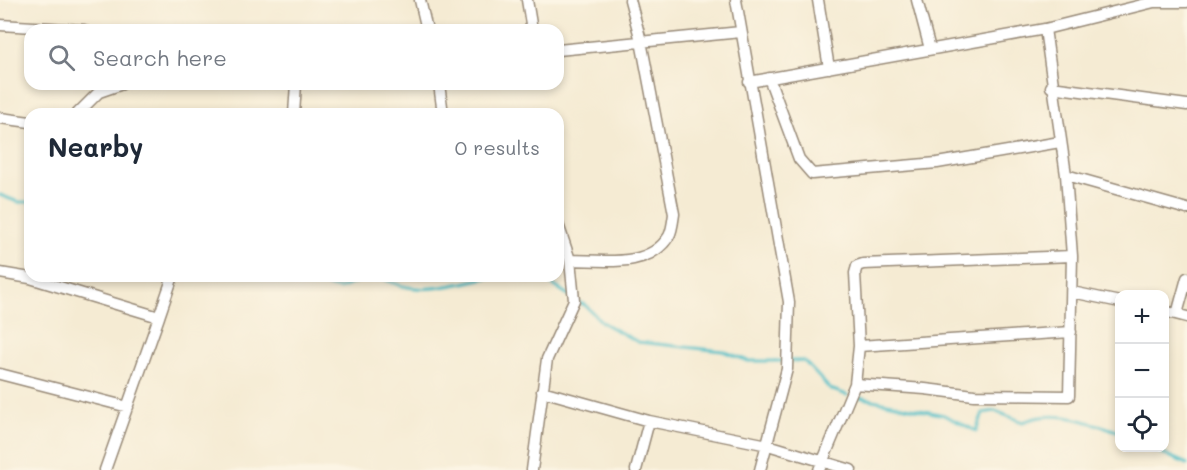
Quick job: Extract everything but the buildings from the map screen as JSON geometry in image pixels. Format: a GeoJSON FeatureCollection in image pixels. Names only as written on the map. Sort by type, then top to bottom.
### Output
{"type":"FeatureCollection","features":[{"type":"Feature","properties":{"kind":"street"},"geometry":{"type":"LineString","coordinates":[[420,0],[426,24]]}},
{"type":"Feature","properties":{"kind":"street"},"geometry":{"type":"LineString","coordinates":[[527,0],[531,24]]}},
{"type":"Feature","properties":{"kind":"street"},"geometry":{"type":"LineString","coordinates":[[570,260],[639,260],[656,250],[669,236],[674,214],[641,41],[630,0]]}},
{"type":"Feature","properties":{"kind":"street"},"geometry":{"type":"LineString","coordinates":[[736,0],[789,302],[787,369],[768,445],[759,470]]}},
{"type":"Feature","properties":{"kind":"street"},"geometry":{"type":"LineString","coordinates":[[818,0],[829,68]]}},
{"type":"Feature","properties":{"kind":"street"},"geometry":{"type":"LineString","coordinates":[[917,0],[930,49]]}},
{"type":"Feature","properties":{"kind":"street"},"geometry":{"type":"LineString","coordinates":[[749,82],[1045,28],[1154,1],[1187,2]]}},
{"type":"Feature","properties":{"kind":"street"},"geometry":{"type":"LineString","coordinates":[[0,25],[24,26]]}},
{"type":"Feature","properties":{"kind":"street"},"geometry":{"type":"LineString","coordinates":[[855,384],[974,395],[1067,397],[1070,393],[1072,256],[1066,176],[1045,28]]}},
{"type":"Feature","properties":{"kind":"street"},"geometry":{"type":"LineString","coordinates":[[564,49],[741,32]]}},
{"type":"Feature","properties":{"kind":"street"},"geometry":{"type":"LineString","coordinates":[[769,78],[799,159],[812,174],[937,164],[1060,142]]}},
{"type":"Feature","properties":{"kind":"street"},"geometry":{"type":"LineString","coordinates":[[1052,87],[1187,105]]}},
{"type":"Feature","properties":{"kind":"street"},"geometry":{"type":"LineString","coordinates":[[82,108],[99,92],[105,90]]}},
{"type":"Feature","properties":{"kind":"street"},"geometry":{"type":"LineString","coordinates":[[294,108],[296,90]]}},
{"type":"Feature","properties":{"kind":"street"},"geometry":{"type":"LineString","coordinates":[[440,90],[442,108]]}},
{"type":"Feature","properties":{"kind":"street"},"geometry":{"type":"LineString","coordinates":[[0,118],[24,121]]}},
{"type":"Feature","properties":{"kind":"street"},"geometry":{"type":"LineString","coordinates":[[1066,176],[1187,209]]}},
{"type":"Feature","properties":{"kind":"street"},"geometry":{"type":"LineString","coordinates":[[532,470],[547,359],[574,300],[570,260],[564,242]]}},
{"type":"Feature","properties":{"kind":"street"},"geometry":{"type":"LineString","coordinates":[[821,466],[855,384],[858,346],[855,273],[857,266],[1072,256]]}},
{"type":"Feature","properties":{"kind":"street"},"geometry":{"type":"LineString","coordinates":[[0,273],[24,277]]}},
{"type":"Feature","properties":{"kind":"street"},"geometry":{"type":"LineString","coordinates":[[1182,315],[1187,278]]}},
{"type":"Feature","properties":{"kind":"street"},"geometry":{"type":"LineString","coordinates":[[43,282],[159,317]]}},
{"type":"Feature","properties":{"kind":"street"},"geometry":{"type":"LineString","coordinates":[[105,470],[170,282]]}},
{"type":"Feature","properties":{"kind":"street"},"geometry":{"type":"LineString","coordinates":[[1072,292],[1115,301]]}},
{"type":"Feature","properties":{"kind":"street"},"geometry":{"type":"LineString","coordinates":[[858,346],[1071,332]]}},
{"type":"Feature","properties":{"kind":"street"},"geometry":{"type":"LineString","coordinates":[[0,374],[128,406]]}},
{"type":"Feature","properties":{"kind":"street"},"geometry":{"type":"LineString","coordinates":[[542,392],[649,421],[768,445],[821,466],[851,470]]}},
{"type":"Feature","properties":{"kind":"street"},"geometry":{"type":"LineString","coordinates":[[636,470],[649,421]]}},
{"type":"Feature","properties":{"kind":"waterway"},"geometry":{"type":"LineString","coordinates":[[0,195],[24,202]]}},
{"type":"Feature","properties":{"kind":"waterway"},"geometry":{"type":"LineString","coordinates":[[313,282],[339,289],[355,282]]}},
{"type":"Feature","properties":{"kind":"waterway"},"geometry":{"type":"LineString","coordinates":[[391,282],[422,288],[436,288],[466,282]]}},
{"type":"Feature","properties":{"kind":"waterway"},"geometry":{"type":"LineString","coordinates":[[548,282],[570,296]]}},
{"type":"Feature","properties":{"kind":"waterway"},"geometry":{"type":"LineString","coordinates":[[577,302],[585,305],[603,323],[638,342],[723,351],[748,361],[804,361],[830,389],[847,395]]}},
{"type":"Feature","properties":{"kind":"waterway"},"geometry":{"type":"LineString","coordinates":[[854,396],[944,415],[976,431],[983,413],[995,411],[1023,422],[1046,416],[1059,416],[1115,430]]}},
{"type":"Feature","properties":{"kind":"waterway"},"geometry":{"type":"LineString","coordinates":[[1159,452],[1187,464]]}}]}
